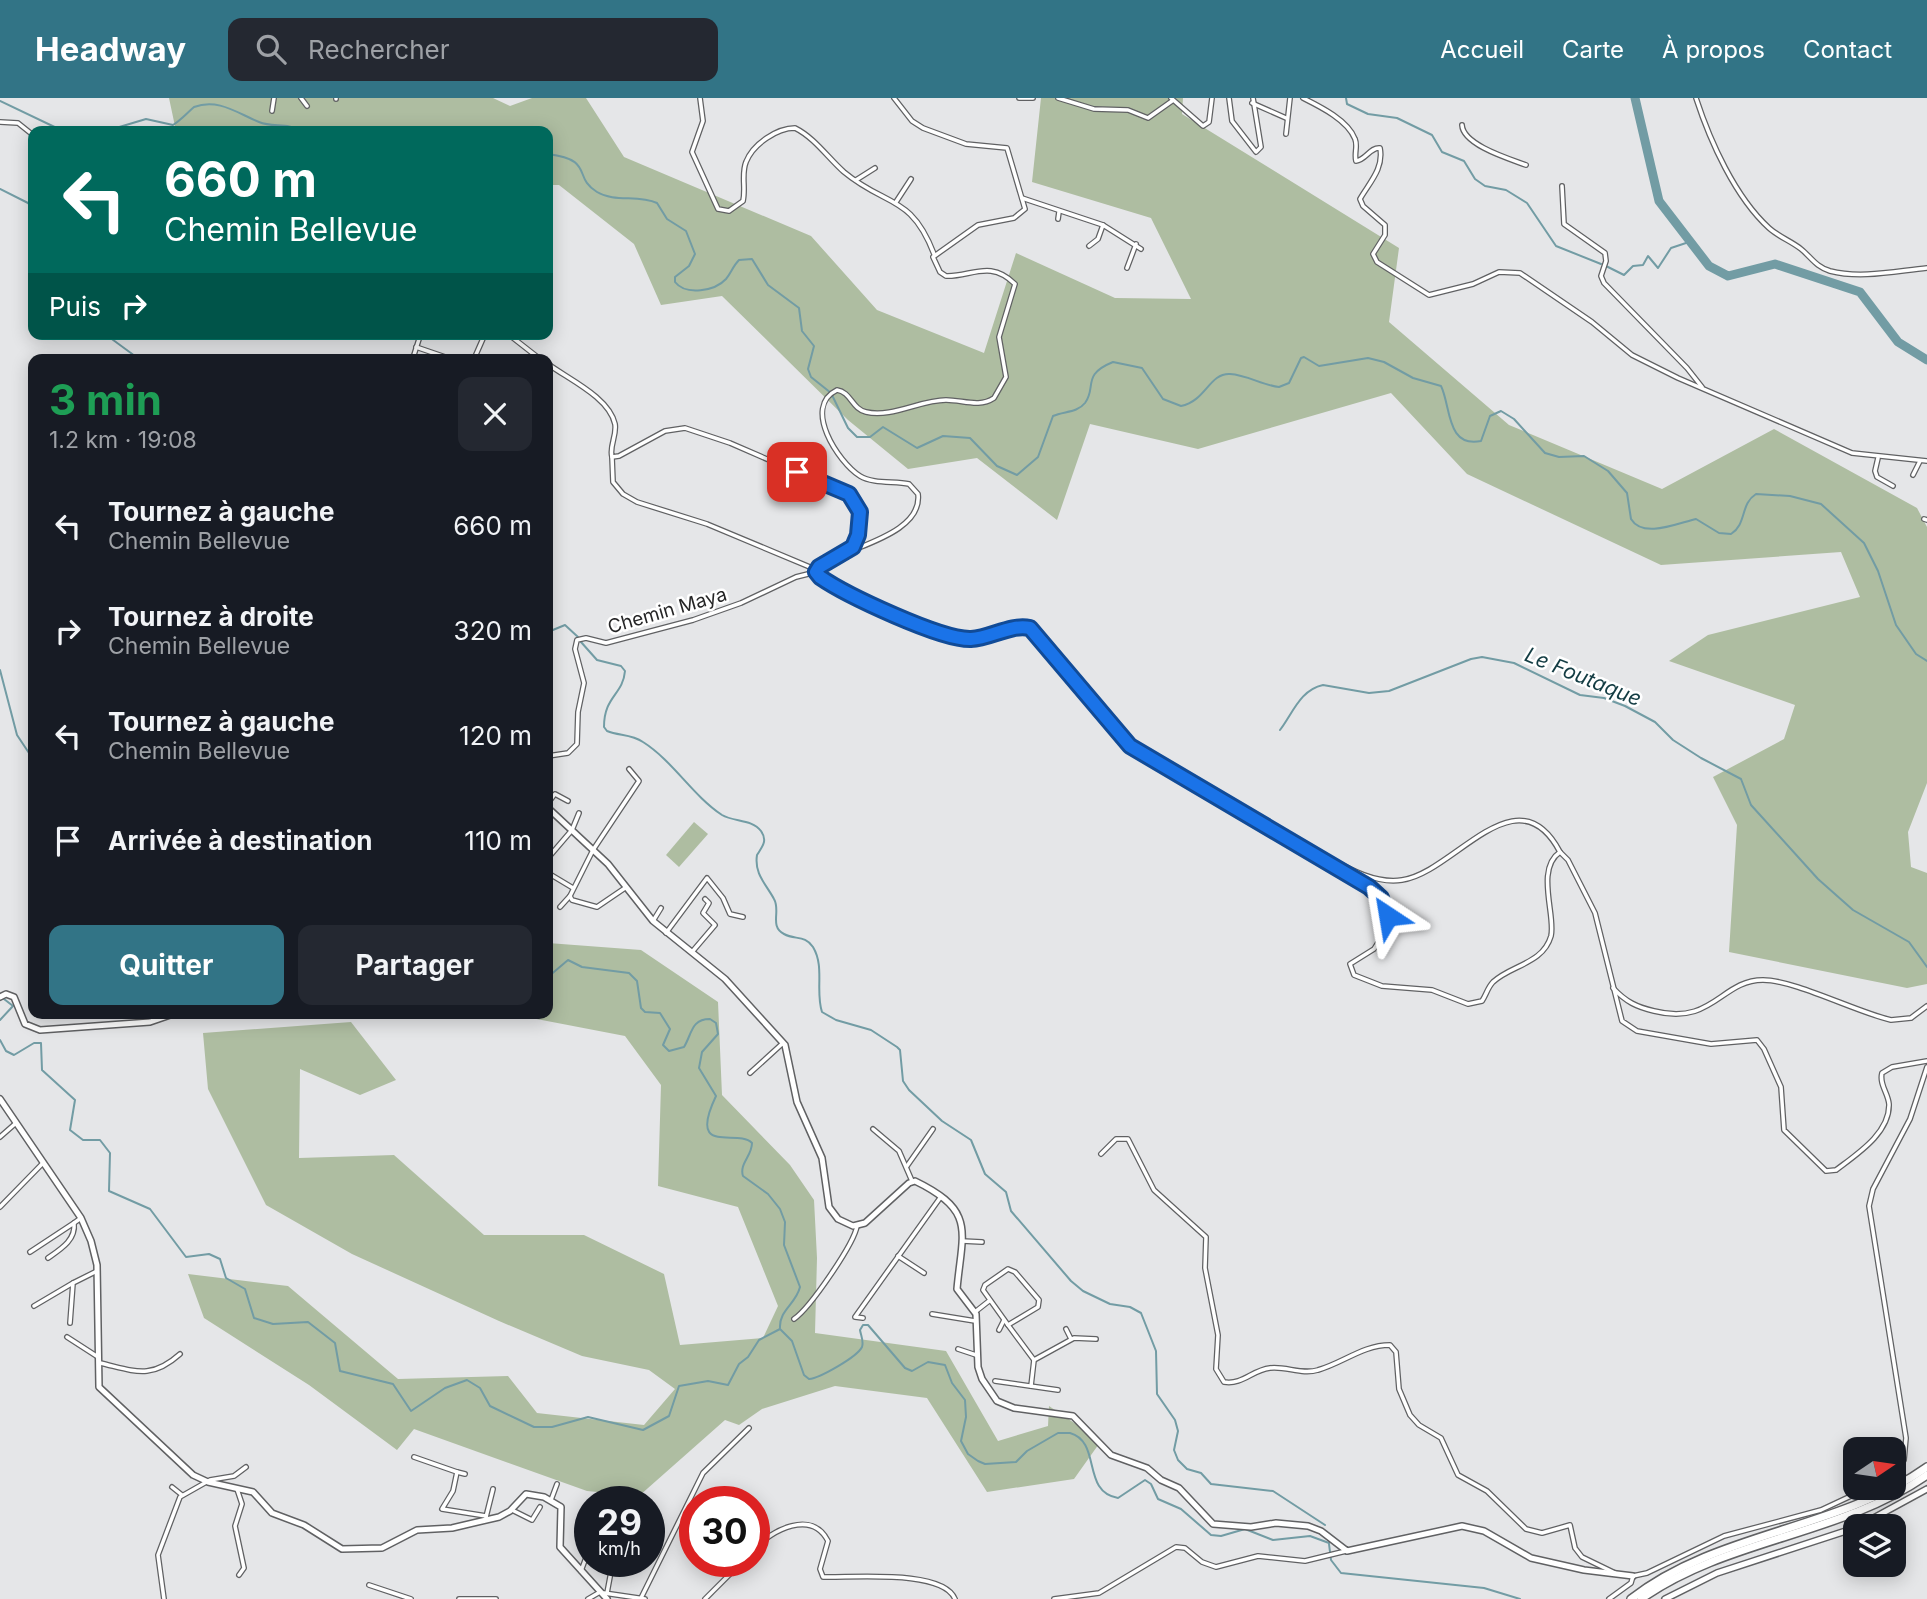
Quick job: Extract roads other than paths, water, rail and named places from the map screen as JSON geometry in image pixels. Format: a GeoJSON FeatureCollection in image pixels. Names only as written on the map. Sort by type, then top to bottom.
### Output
{"type":"FeatureCollection","features":[{"type":"Feature","properties":{"kind":"highway"},"geometry":{"type":"LineString","coordinates":[[1631,1599],[1683,1566],[1871,1500],[1927,1467]]}},
{"type":"Feature","properties":{"kind":"highway"},"geometry":{"type":"LineString","coordinates":[[1641,1599],[1679,1576],[1850,1516],[1898,1493],[1927,1475]]}},
{"type":"Feature","properties":{"kind":"street"},"geometry":{"type":"LineString","coordinates":[[272,111],[275,98]]}},
{"type":"Feature","properties":{"kind":"street"},"geometry":{"type":"LineString","coordinates":[[301,98],[307,106]]}},
{"type":"Feature","properties":{"kind":"street"},"geometry":{"type":"LineString","coordinates":[[700,98],[703,121],[692,152],[721,211],[734,209],[743,201],[745,165],[750,155],[763,141],[789,128],[801,131],[856,181],[896,202],[924,228],[934,254],[953,246],[978,225],[1020,215],[1025,209],[1011,156],[1006,147],[981,148],[923,128],[912,121],[894,98]]}},
{"type":"Feature","properties":{"kind":"street"},"geometry":{"type":"LineString","coordinates":[[1020,98],[1033,98]]}},
{"type":"Feature","properties":{"kind":"street"},"geometry":{"type":"LineString","coordinates":[[1058,98],[1094,109],[1128,110],[1148,118],[1172,100],[1203,126],[1209,122],[1212,98]]}},
{"type":"Feature","properties":{"kind":"street"},"geometry":{"type":"LineString","coordinates":[[1229,98],[1232,121],[1256,152],[1261,147],[1252,100]]}},
{"type":"Feature","properties":{"kind":"street"},"geometry":{"type":"LineString","coordinates":[[1286,134],[1290,98]]}},
{"type":"Feature","properties":{"kind":"street"},"geometry":{"type":"LineString","coordinates":[[1303,98],[1322,108],[1349,130],[1356,141],[1356,161],[1373,149],[1380,148],[1381,159],[1374,181],[1360,199],[1363,206],[1385,225],[1385,235],[1373,251],[1377,262],[1429,295],[1473,284],[1499,272],[1520,273],[1592,322],[1632,355],[1703,389],[1830,445],[1878,458],[1927,461]]}},
{"type":"Feature","properties":{"kind":"street"},"geometry":{"type":"LineString","coordinates":[[1696,98],[1710,139],[1754,211],[1776,234],[1802,249],[1815,264],[1834,272],[1856,274],[1927,268]]}},
{"type":"Feature","properties":{"kind":"street"},"geometry":{"type":"LineString","coordinates":[[1252,100],[1286,118]]}},
{"type":"Feature","properties":{"kind":"street"},"geometry":{"type":"LineString","coordinates":[[0,122],[18,123],[28,131]]}},
{"type":"Feature","properties":{"kind":"street"},"geometry":{"type":"LineString","coordinates":[[1462,125],[1464,133],[1486,150],[1526,165]]}},
{"type":"Feature","properties":{"kind":"street"},"geometry":{"type":"LineString","coordinates":[[856,181],[875,168]]}},
{"type":"Feature","properties":{"kind":"street"},"geometry":{"type":"LineString","coordinates":[[896,202],[911,180]]}},
{"type":"Feature","properties":{"kind":"street"},"geometry":{"type":"LineString","coordinates":[[1562,186],[1564,224],[1605,253],[1606,261],[1601,276],[1604,283],[1687,368],[1703,389]]}},
{"type":"Feature","properties":{"kind":"street"},"geometry":{"type":"LineString","coordinates":[[1022,198],[1103,225],[1141,249]]}},
{"type":"Feature","properties":{"kind":"street"},"geometry":{"type":"LineString","coordinates":[[1058,219],[1059,212]]}},
{"type":"Feature","properties":{"kind":"street"},"geometry":{"type":"LineString","coordinates":[[1088,246],[1098,239],[1103,225]]}},
{"type":"Feature","properties":{"kind":"street"},"geometry":{"type":"LineString","coordinates":[[1127,268],[1136,244]]}},
{"type":"Feature","properties":{"kind":"street","name":"Chemin Maya"},"geometry":{"type":"LineString","coordinates":[[553,756],[568,753],[577,744],[578,712],[584,683],[575,649],[579,639],[606,643],[700,618],[786,581],[817,571],[849,551],[903,525],[913,516],[918,500],[913,486],[866,478],[848,464],[822,422],[822,406],[831,393],[843,391],[859,410],[873,413],[943,400],[983,403],[996,396],[1005,380],[999,337],[1015,284],[979,269],[946,276],[936,267],[934,254]]}},
{"type":"Feature","properties":{"kind":"street"},"geometry":{"type":"LineString","coordinates":[[414,354],[419,340]]}},
{"type":"Feature","properties":{"kind":"street"},"geometry":{"type":"LineString","coordinates":[[516,340],[534,354]]}},
{"type":"Feature","properties":{"kind":"street"},"geometry":{"type":"LineString","coordinates":[[416,347],[437,354]]}},
{"type":"Feature","properties":{"kind":"street"},"geometry":{"type":"LineString","coordinates":[[553,368],[596,398],[610,413],[615,428],[613,482],[630,498],[707,524],[817,571],[824,580],[946,635],[975,639],[1017,627],[1030,628],[1130,746],[1369,887],[1385,904],[1388,916],[1383,936],[1370,953],[1351,963],[1349,968],[1352,974],[1382,986],[1432,990],[1468,1004],[1482,1001],[1495,981],[1524,967],[1546,946],[1552,931],[1547,887],[1555,857],[1560,852]]}},
{"type":"Feature","properties":{"kind":"street"},"geometry":{"type":"LineString","coordinates":[[612,457],[673,428],[684,428],[730,443],[852,496],[858,505],[860,520],[856,541],[849,551]]}},
{"type":"Feature","properties":{"kind":"street"},"geometry":{"type":"LineString","coordinates":[[1878,458],[1877,477],[1893,486]]}},
{"type":"Feature","properties":{"kind":"street"},"geometry":{"type":"LineString","coordinates":[[1913,475],[1920,461]]}},
{"type":"Feature","properties":{"kind":"street"},"geometry":{"type":"LineString","coordinates":[[560,907],[570,896],[593,850],[639,781],[637,775],[629,769]]}},
{"type":"Feature","properties":{"kind":"street"},"geometry":{"type":"LineString","coordinates":[[553,797],[555,794],[568,801]]}},
{"type":"Feature","properties":{"kind":"street"},"geometry":{"type":"LineString","coordinates":[[553,811],[627,887],[653,921],[725,979],[783,1043],[789,1053],[800,1111],[822,1158],[829,1207],[846,1224],[858,1226],[877,1216],[912,1181]]}},
{"type":"Feature","properties":{"kind":"street"},"geometry":{"type":"LineString","coordinates":[[553,852],[572,830],[579,813]]}},
{"type":"Feature","properties":{"kind":"street"},"geometry":{"type":"LineString","coordinates":[[1292,840],[1363,874],[1390,881],[1420,875],[1494,827],[1510,820],[1534,825],[1568,860],[1595,913],[1620,1018],[1632,1029],[1711,1044],[1754,1039],[1760,1043],[1781,1087],[1784,1130],[1829,1172],[1840,1168],[1885,1125],[1889,1102],[1881,1079],[1882,1073],[1892,1068],[1927,1061]]}},
{"type":"Feature","properties":{"kind":"street"},"geometry":{"type":"LineString","coordinates":[[553,876],[573,888]]}},
{"type":"Feature","properties":{"kind":"street"},"geometry":{"type":"LineString","coordinates":[[666,933],[707,878],[723,898],[730,914],[743,917]]}},
{"type":"Feature","properties":{"kind":"street"},"geometry":{"type":"LineString","coordinates":[[570,896],[589,906],[597,906],[611,900],[627,887]]}},
{"type":"Feature","properties":{"kind":"street"},"geometry":{"type":"LineString","coordinates":[[691,953],[715,925],[703,913],[709,904],[705,899]]}},
{"type":"Feature","properties":{"kind":"street"},"geometry":{"type":"LineString","coordinates":[[653,921],[661,908]]}},
{"type":"Feature","properties":{"kind":"street"},"geometry":{"type":"LineString","coordinates":[[1612,987],[1631,1004],[1673,1016],[1696,1012],[1743,986],[1764,980],[1891,1020],[1911,1018],[1927,1006]]}},
{"type":"Feature","properties":{"kind":"street"},"geometry":{"type":"LineString","coordinates":[[1,996],[14,997],[23,1022],[40,1030],[150,1022],[159,1019]]}},
{"type":"Feature","properties":{"kind":"street"},"geometry":{"type":"LineString","coordinates":[[750,1073],[783,1043]]}},
{"type":"Feature","properties":{"kind":"street"},"geometry":{"type":"LineString","coordinates":[[1906,1437],[1869,1206],[1873,1189],[1910,1119],[1927,1067]]}},
{"type":"Feature","properties":{"kind":"street"},"geometry":{"type":"LineString","coordinates":[[1,1102],[81,1218],[91,1241],[97,1271],[95,1311],[100,1361],[97,1382],[106,1396],[185,1470],[208,1482],[253,1492],[272,1513],[304,1525],[331,1545],[348,1550],[382,1548],[417,1530],[453,1528],[512,1510],[526,1494],[551,1500],[562,1510],[558,1538],[560,1547],[574,1564]]}},
{"type":"Feature","properties":{"kind":"street"},"geometry":{"type":"LineString","coordinates":[[0,1137],[16,1124]]}},
{"type":"Feature","properties":{"kind":"street"},"geometry":{"type":"LineString","coordinates":[[873,1129],[899,1151],[912,1181],[940,1198],[962,1219],[957,1289],[975,1312],[978,1322],[976,1355],[982,1379],[997,1401],[1014,1408],[1073,1416],[1111,1455],[1147,1468],[1191,1497],[1208,1522],[1251,1527],[1276,1523],[1315,1528],[1347,1551]]}},
{"type":"Feature","properties":{"kind":"street"},"geometry":{"type":"LineString","coordinates":[[907,1166],[933,1129]]}},
{"type":"Feature","properties":{"kind":"street"},"geometry":{"type":"LineString","coordinates":[[1101,1154],[1116,1139],[1128,1139],[1154,1190],[1206,1237],[1205,1268],[1218,1335],[1216,1369],[1224,1382],[1244,1381],[1257,1372],[1270,1368],[1307,1373],[1358,1352],[1390,1345],[1396,1352],[1399,1389],[1410,1415],[1419,1425],[1441,1438],[1458,1475],[1487,1491],[1513,1519],[1532,1532],[1547,1533],[1570,1525],[1575,1548],[1582,1557],[1615,1573]]}},
{"type":"Feature","properties":{"kind":"street"},"geometry":{"type":"LineString","coordinates":[[0,1207],[43,1163]]}},
{"type":"Feature","properties":{"kind":"street"},"geometry":{"type":"LineString","coordinates":[[863,1318],[855,1317],[940,1198]]}},
{"type":"Feature","properties":{"kind":"street"},"geometry":{"type":"LineString","coordinates":[[30,1252],[81,1218]]}},
{"type":"Feature","properties":{"kind":"street"},"geometry":{"type":"LineString","coordinates":[[48,1258],[65,1246],[74,1234],[74,1223]]}},
{"type":"Feature","properties":{"kind":"street"},"geometry":{"type":"LineString","coordinates":[[794,1319],[806,1310],[853,1242],[858,1226]]}},
{"type":"Feature","properties":{"kind":"street"},"geometry":{"type":"LineString","coordinates":[[962,1241],[982,1242]]}},
{"type":"Feature","properties":{"kind":"street"},"geometry":{"type":"LineString","coordinates":[[898,1256],[924,1273]]}},
{"type":"Feature","properties":{"kind":"street"},"geometry":{"type":"LineString","coordinates":[[983,1290],[985,1284],[1010,1269],[1038,1297],[1038,1307],[1008,1325]]}},
{"type":"Feature","properties":{"kind":"street"},"geometry":{"type":"LineString","coordinates":[[34,1306],[97,1271]]}},
{"type":"Feature","properties":{"kind":"street"},"geometry":{"type":"LineString","coordinates":[[70,1323],[73,1283]]}},
{"type":"Feature","properties":{"kind":"street"},"geometry":{"type":"LineString","coordinates":[[978,1285],[1034,1360],[1031,1387]]}},
{"type":"Feature","properties":{"kind":"street"},"geometry":{"type":"LineString","coordinates":[[975,1312],[989,1301]]}},
{"type":"Feature","properties":{"kind":"street"},"geometry":{"type":"LineString","coordinates":[[932,1314],[978,1322]]}},
{"type":"Feature","properties":{"kind":"street"},"geometry":{"type":"LineString","coordinates":[[999,1330],[1004,1320]]}},
{"type":"Feature","properties":{"kind":"street"},"geometry":{"type":"LineString","coordinates":[[1066,1329],[1071,1339]]}},
{"type":"Feature","properties":{"kind":"street"},"geometry":{"type":"LineString","coordinates":[[67,1338],[100,1361],[148,1373],[165,1367],[180,1354]]}},
{"type":"Feature","properties":{"kind":"street"},"geometry":{"type":"LineString","coordinates":[[1034,1360],[1071,1339],[1096,1339]]}},
{"type":"Feature","properties":{"kind":"street"},"geometry":{"type":"LineString","coordinates":[[958,1349],[976,1355]]}},
{"type":"Feature","properties":{"kind":"street"},"geometry":{"type":"LineString","coordinates":[[995,1381],[1058,1390]]}},
{"type":"Feature","properties":{"kind":"street"},"geometry":{"type":"LineString","coordinates":[[588,1599],[604,1594],[643,1599],[703,1473],[749,1428]]}},
{"type":"Feature","properties":{"kind":"street"},"geometry":{"type":"LineString","coordinates":[[414,1457],[466,1474]]}},
{"type":"Feature","properties":{"kind":"street"},"geometry":{"type":"LineString","coordinates":[[164,1599],[158,1555],[182,1495],[208,1482],[232,1477],[246,1467]]}},
{"type":"Feature","properties":{"kind":"street"},"geometry":{"type":"LineString","coordinates":[[457,1472],[453,1491],[442,1509],[486,1518]]}},
{"type":"Feature","properties":{"kind":"street"},"geometry":{"type":"LineString","coordinates":[[551,1500],[557,1484]]}},
{"type":"Feature","properties":{"kind":"street"},"geometry":{"type":"LineString","coordinates":[[172,1487],[182,1495]]}},
{"type":"Feature","properties":{"kind":"street"},"geometry":{"type":"LineString","coordinates":[[237,1489],[242,1504],[236,1528],[247,1568],[239,1575]]}},
{"type":"Feature","properties":{"kind":"street"},"geometry":{"type":"LineString","coordinates":[[486,1518],[493,1489]]}},
{"type":"Feature","properties":{"kind":"street"},"geometry":{"type":"LineString","coordinates":[[1881,1514],[1927,1489]]}},
{"type":"Feature","properties":{"kind":"street"},"geometry":{"type":"LineString","coordinates":[[1054,1599],[1098,1593],[1176,1547],[1185,1548],[1202,1562],[1216,1567],[1258,1556],[1305,1561],[1462,1526],[1484,1531],[1531,1558],[1584,1570],[1633,1576],[1647,1573],[1724,1536],[1821,1510],[1843,1500]]}},
{"type":"Feature","properties":{"kind":"street"},"geometry":{"type":"LineString","coordinates":[[512,1510],[532,1520],[540,1507]]}},
{"type":"Feature","properties":{"kind":"street"},"geometry":{"type":"LineString","coordinates":[[770,1536],[779,1529],[811,1526],[821,1532],[828,1541],[820,1569],[823,1577],[876,1576],[935,1582],[949,1589],[955,1599]]}},
{"type":"Feature","properties":{"kind":"street"},"geometry":{"type":"LineString","coordinates":[[1665,1599],[1717,1573],[1843,1532]]}},
{"type":"Feature","properties":{"kind":"street"},"geometry":{"type":"LineString","coordinates":[[1609,1599],[1630,1583],[1633,1576]]}},
{"type":"Feature","properties":{"kind":"street"},"geometry":{"type":"LineString","coordinates":[[585,1577],[604,1594]]}},
{"type":"Feature","properties":{"kind":"street"},"geometry":{"type":"LineString","coordinates":[[604,1594],[609,1577]]}},
{"type":"Feature","properties":{"kind":"street"},"geometry":{"type":"LineString","coordinates":[[705,1599],[727,1577]]}},
{"type":"Feature","properties":{"kind":"street"},"geometry":{"type":"LineString","coordinates":[[369,1585],[411,1599]]}},
{"type":"Feature","properties":{"kind":"street"},"geometry":{"type":"LineString","coordinates":[[459,1599],[496,1599]]}},
{"type":"Feature","properties":{"kind":"waterway"},"geometry":{"type":"LineString","coordinates":[[1346,98],[1347,104],[1368,114],[1397,118],[1432,135],[1442,152],[1464,161],[1475,179],[1485,186],[1506,190],[1527,203],[1556,246],[1601,264]]}},
{"type":"Feature","properties":{"kind":"waterway"},"geometry":{"type":"LineString","coordinates":[[1635,98],[1659,201],[1709,266],[1728,276],[1775,264],[1860,292],[1898,342],[1927,360]]}},
{"type":"Feature","properties":{"kind":"waterway"},"geometry":{"type":"LineString","coordinates":[[0,101],[52,126]]}},
{"type":"Feature","properties":{"kind":"waterway"},"geometry":{"type":"LineString","coordinates":[[123,126],[146,119],[173,125],[194,107],[211,104],[264,124],[281,126]]}},
{"type":"Feature","properties":{"kind":"waterway"},"geometry":{"type":"LineString","coordinates":[[553,155],[572,160],[578,165],[585,181],[597,192],[657,203],[667,219],[686,231],[695,254],[689,266],[675,277],[675,282],[680,286],[693,290],[708,289],[726,279],[739,260],[752,259],[768,285],[799,308],[802,331],[814,346],[808,369],[811,377],[831,393],[848,428],[857,437],[870,437],[883,427],[917,448],[943,436],[970,438],[997,466],[1017,475],[1038,457],[1053,416],[1082,406],[1088,397],[1093,376],[1113,362],[1142,368],[1163,399],[1181,406],[1196,399],[1223,375],[1236,375],[1279,387],[1289,383],[1304,357],[1319,366],[1368,358],[1384,362],[1413,378],[1441,386],[1452,424],[1461,438],[1481,441],[1490,416],[1501,411],[1514,419],[1545,453],[1559,457],[1584,456],[1608,471],[1627,493],[1631,519],[1644,528],[1661,528],[1696,519],[1719,533],[1731,534],[1736,530],[1748,503],[1756,494],[1790,496],[1821,504],[1864,543],[1878,571],[1896,625],[1916,654],[1927,661]]}},
{"type":"Feature","properties":{"kind":"waterway"},"geometry":{"type":"LineString","coordinates":[[0,189],[28,203]]}},
{"type":"Feature","properties":{"kind":"waterway"},"geometry":{"type":"LineString","coordinates":[[1604,265],[1624,275],[1633,266],[1643,265],[1648,256],[1658,268],[1671,248],[1689,242]]}},
{"type":"Feature","properties":{"kind":"waterway"},"geometry":{"type":"LineString","coordinates":[[113,340],[132,354]]}},
{"type":"Feature","properties":{"kind":"waterway"},"geometry":{"type":"LineString","coordinates":[[553,630],[565,625],[578,637]]}},
{"type":"Feature","properties":{"kind":"waterway"},"geometry":{"type":"LineString","coordinates":[[581,642],[597,660],[621,666],[625,671],[621,686],[607,709],[604,727],[607,731],[643,742],[664,759],[711,807],[722,815],[753,824],[761,831],[764,841],[757,855],[757,862],[761,878],[776,904],[777,927],[784,934],[803,939],[813,947],[817,955],[822,1012],[836,1020],[871,1030],[897,1047],[900,1050],[903,1081],[909,1090],[942,1121],[971,1140],[985,1174],[1006,1192],[1011,1211],[1071,1281],[1083,1291],[1110,1304],[1130,1307],[1141,1313],[1156,1351],[1157,1394],[1175,1420],[1178,1431],[1174,1450],[1178,1460],[1187,1469],[1201,1473],[1211,1484],[1273,1491],[1325,1525]]}},
{"type":"Feature","properties":{"kind":"waterway","name":"Le Foutaque"},"geometry":{"type":"LineString","coordinates":[[1280,730],[1303,697],[1323,685],[1369,693],[1389,691],[1471,659],[1482,657],[1514,663],[1580,695],[1604,698],[1625,706],[1655,722],[1673,740],[1701,758],[1741,779],[1751,805],[1818,879],[1853,910],[1909,942],[1927,967]]}},
{"type":"Feature","properties":{"kind":"waterway"},"geometry":{"type":"LineString","coordinates":[[0,670],[17,735],[28,752]]}},
{"type":"Feature","properties":{"kind":"waterway"},"geometry":{"type":"LineString","coordinates":[[553,973],[568,960],[582,967],[629,973],[637,981],[641,1008],[645,1012],[660,1013],[670,1029],[663,1045],[669,1051],[684,1047],[699,1022],[710,1019],[716,1023],[718,1034],[702,1052],[699,1068],[716,1096],[707,1127],[711,1134],[718,1137],[745,1139],[752,1143],[743,1168],[743,1176],[768,1194],[780,1209],[785,1222],[784,1245],[800,1287],[782,1316],[780,1328]]}},
{"type":"Feature","properties":{"kind":"waterway"},"geometry":{"type":"LineString","coordinates":[[0,1020],[13,1006],[4,999]]}},
{"type":"Feature","properties":{"kind":"waterway"},"geometry":{"type":"LineString","coordinates":[[0,1040],[6,1051],[14,1055],[34,1043],[41,1043],[42,1070],[75,1100],[70,1130],[83,1140],[100,1140],[110,1153],[109,1191],[150,1209],[186,1257],[209,1254],[220,1259],[226,1278],[245,1289],[254,1318],[273,1324],[308,1322],[335,1343],[340,1371],[393,1384],[411,1411],[445,1388],[467,1380],[480,1388],[490,1406],[534,1427],[552,1427],[588,1417],[643,1430],[669,1416],[679,1386],[708,1381],[728,1385],[739,1364],[748,1357],[759,1340],[780,1329],[792,1341],[804,1375],[809,1379],[838,1366],[859,1351],[863,1343],[860,1330],[863,1325],[868,1325],[905,1368],[912,1371],[928,1362],[945,1365],[952,1383],[965,1400],[966,1417],[961,1441],[968,1454],[978,1461],[985,1464],[1016,1462],[1027,1451],[1058,1433],[1070,1433],[1080,1438],[1086,1446],[1099,1487],[1107,1494],[1118,1498],[1145,1480],[1151,1484],[1158,1499],[1181,1509],[1211,1535],[1221,1536],[1245,1529],[1273,1540],[1310,1536],[1329,1543]]}},
{"type":"Feature","properties":{"kind":"waterway"},"geometry":{"type":"LineString","coordinates":[[1329,1544],[1331,1560],[1341,1573],[1484,1588],[1520,1599]]}}]}
